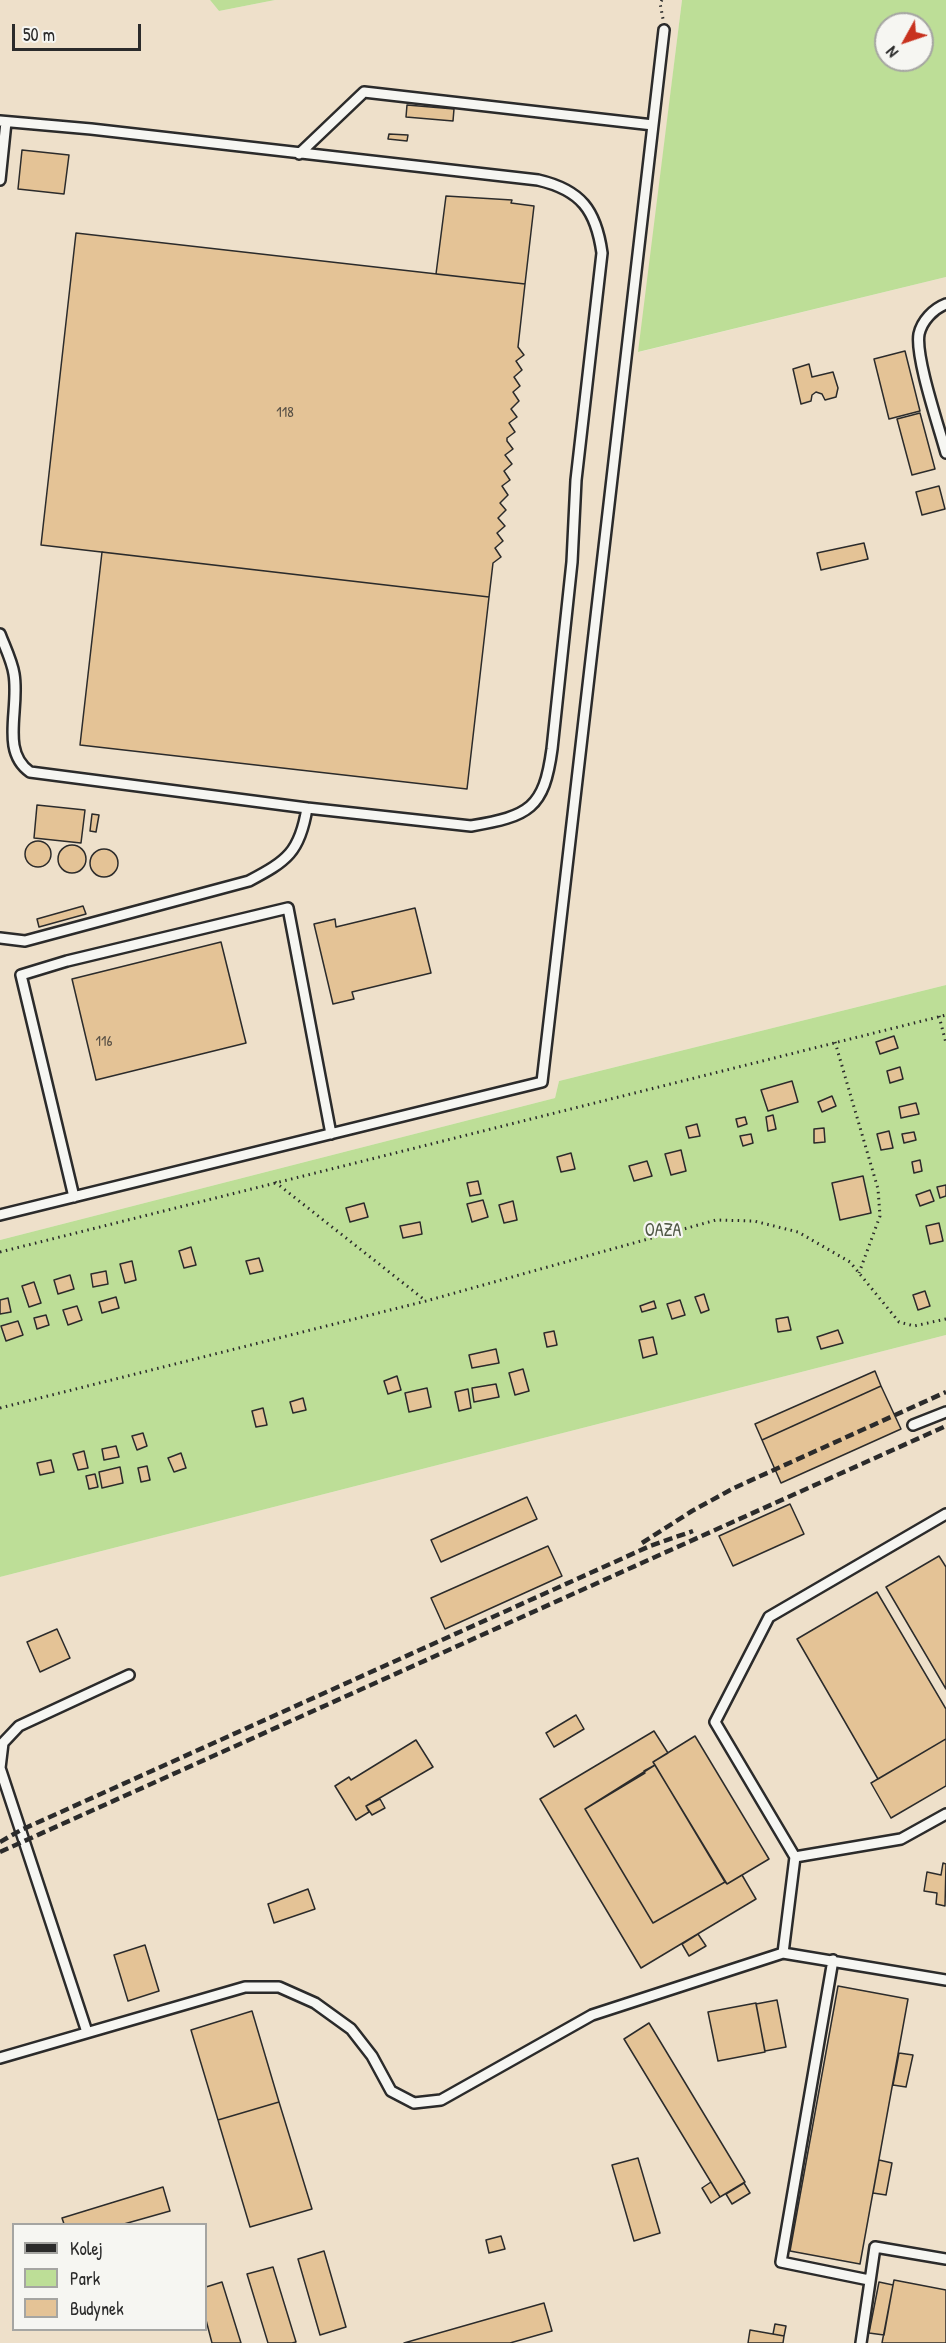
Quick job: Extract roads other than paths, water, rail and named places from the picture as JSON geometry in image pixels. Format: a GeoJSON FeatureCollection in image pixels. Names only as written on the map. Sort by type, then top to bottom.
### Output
{"type":"FeatureCollection","features":[{"type":"Feature","properties":{"kind":"lane"},"geometry":{"type":"LineString","coordinates":[[0,1215],[542,1082],[664,30]]}},
{"type":"Feature","properties":{"kind":"lane"},"geometry":{"type":"LineString","coordinates":[[299,154],[364,92],[653,125]]}},
{"type":"Feature","properties":{"kind":"lane"},"geometry":{"type":"LineString","coordinates":[[0,180],[3,122],[103,131],[538,180],[560,185],[579,198],[591,213],[599,230],[602,253],[576,480],[572,562],[548,778],[538,800],[524,811],[495,822],[471,826],[307,808],[30,772],[20,766],[10,748],[15,695],[14,673],[0,634]]}},
{"type":"Feature","properties":{"kind":"lane"},"geometry":{"type":"LineString","coordinates":[[946,304],[926,319],[919,335],[921,362],[946,453]]}},
{"type":"Feature","properties":{"kind":"lane"},"geometry":{"type":"LineString","coordinates":[[0,938],[25,941],[249,881],[273,869],[291,852],[303,834],[307,808]]}},
{"type":"Feature","properties":{"kind":"lane"},"geometry":{"type":"LineString","coordinates":[[74,1197],[21,975],[67,961],[288,908],[331,1134]]}},
{"type":"Feature","properties":{"kind":"lane"},"geometry":{"type":"LineString","coordinates":[[913,1425],[946,1412]]}},
{"type":"Feature","properties":{"kind":"lane"},"geometry":{"type":"LineString","coordinates":[[783,1953],[795,1857],[715,1722],[769,1617],[946,1514]]}},
{"type":"Feature","properties":{"kind":"lane"},"geometry":{"type":"LineString","coordinates":[[87,2032],[0,1768],[3,1743],[19,1726],[129,1675]]}},
{"type":"Feature","properties":{"kind":"lane"},"geometry":{"type":"LineString","coordinates":[[795,1857],[901,1839],[946,1814]]}},
{"type":"Feature","properties":{"kind":"lane"},"geometry":{"type":"LineString","coordinates":[[0,2058],[245,1987],[279,1987],[315,2003],[351,2029],[372,2056],[391,2091],[414,2103],[441,2100],[592,2015],[783,1953],[946,1980]]}},
{"type":"Feature","properties":{"kind":"lane"},"geometry":{"type":"LineString","coordinates":[[833,1960],[781,2262],[869,2280]]}},
{"type":"Feature","properties":{"kind":"lane"},"geometry":{"type":"LineString","coordinates":[[861,2343],[875,2247],[946,2259]]}},
{"type":"Feature","properties":{"kind":"railway"},"geometry":{"type":"LineString","coordinates":[[642,1543],[692,1511],[734,1488],[946,1392]]}},
{"type":"Feature","properties":{"kind":"railway"},"geometry":{"type":"LineString","coordinates":[[0,1852],[946,1426]]}},
{"type":"Feature","properties":{"kind":"railway"},"geometry":{"type":"LineString","coordinates":[[0,1842],[21,1830],[650,1546],[693,1531]]}},
{"type":"Feature","properties":{"kind":"park label","name":"OAZA"},"geometry":{"type":"Point","coordinates":[663,1231]}}]}
